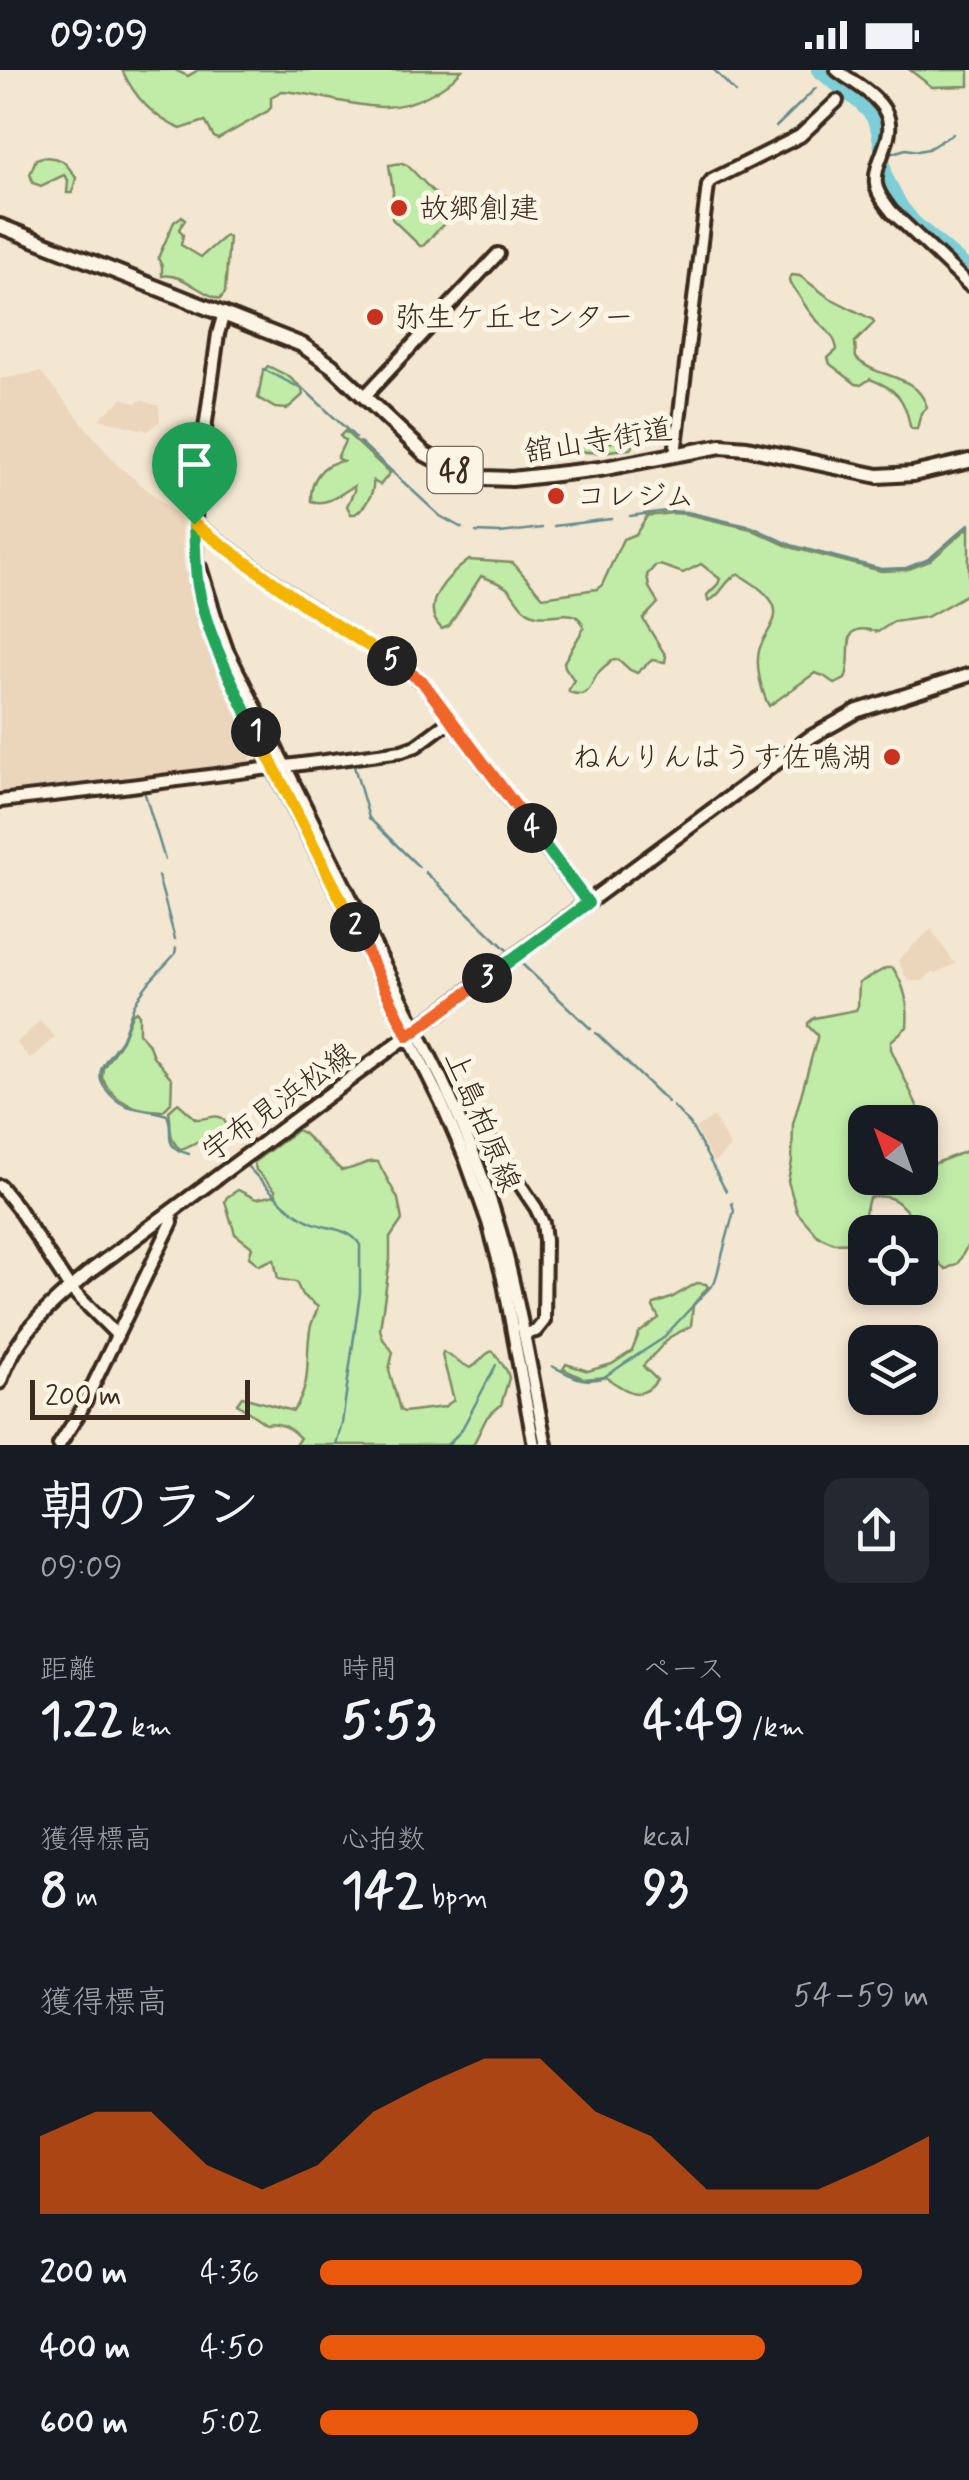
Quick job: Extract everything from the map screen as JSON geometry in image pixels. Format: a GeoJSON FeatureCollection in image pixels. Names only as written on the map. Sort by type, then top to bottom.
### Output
{"type":"FeatureCollection","features":[{"type":"Feature","properties":{"kind":"main road","name":"舘山寺街道"},"geometry":{"type":"LineString","coordinates":[[0,226],[302,345],[325,360],[432,459],[474,476],[521,478],[614,467],[713,447],[738,447],[887,476],[969,461]]}},
{"type":"Feature","properties":{"kind":"main road","name":"宇布見浜松線"},"geometry":{"type":"LineString","coordinates":[[0,1382],[28,1330],[70,1288],[827,726],[866,707],[969,675]]}},
{"type":"Feature","properties":{"kind":"street"},"geometry":{"type":"LineString","coordinates":[[837,70],[884,109],[889,126],[876,186],[886,205],[969,286]]}},
{"type":"Feature","properties":{"kind":"street"},"geometry":{"type":"LineString","coordinates":[[675,454],[708,184],[800,136],[838,101]]}},
{"type":"Feature","properties":{"kind":"street"},"geometry":{"type":"LineString","coordinates":[[364,397],[498,254]]}},
{"type":"Feature","properties":{"kind":"street","name":"上島柏原線"},"geometry":{"type":"LineString","coordinates":[[224,313],[201,448],[194,524],[198,562],[216,620],[279,766],[466,1132],[504,1246],[546,1445]]}},
{"type":"Feature","properties":{"kind":"street"},"geometry":{"type":"LineString","coordinates":[[194,524],[303,604],[422,681],[588,903]]}},
{"type":"Feature","properties":{"kind":"street"},"geometry":{"type":"LineString","coordinates":[[0,801],[409,749],[452,720]]}},
{"type":"Feature","properties":{"kind":"street","name":"上島柏原線"},"geometry":{"type":"LineString","coordinates":[[413,1033],[488,1222],[506,1293],[534,1445]]}},
{"type":"Feature","properties":{"kind":"street"},"geometry":{"type":"LineString","coordinates":[[466,1132],[483,1129],[543,1223],[544,1321],[536,1331],[524,1334]]}},
{"type":"Feature","properties":{"kind":"street"},"geometry":{"type":"LineString","coordinates":[[0,1186],[70,1288],[118,1335]]}},
{"type":"Feature","properties":{"kind":"street"},"geometry":{"type":"LineString","coordinates":[[59,1445],[118,1335],[172,1222],[171,1212]]}},
{"type":"Feature","properties":{"kind":"shaded area"},"geometry":{"type":"Polygon","coordinates":[[[41,372],[116,464],[176,513],[181,523],[194,612],[209,654],[255,750],[249,763],[0,795],[0,379],[41,372]]]}},
{"type":"Feature","properties":{"kind":"shaded area"},"geometry":{"type":"Polygon","coordinates":[[[123,398],[159,406],[160,421],[148,431],[99,419],[123,398]]]}},
{"type":"Feature","properties":{"kind":"shaded area"},"geometry":{"type":"Polygon","coordinates":[[[931,929],[955,964],[934,971],[922,981],[908,981],[898,960],[931,929]]]}},
{"type":"Feature","properties":{"kind":"shaded area"},"geometry":{"type":"Polygon","coordinates":[[[40,1021],[55,1037],[30,1059],[16,1043],[40,1021]]]}},
{"type":"Feature","properties":{"kind":"shaded area"},"geometry":{"type":"Polygon","coordinates":[[[714,1117],[730,1147],[714,1163],[695,1128],[714,1117]]]}},
{"type":"Feature","properties":{"kind":"green space"},"geometry":{"type":"Polygon","coordinates":[[[122,70],[175,70],[188,76],[198,70],[462,70],[427,96],[396,106],[360,105],[282,91],[271,97],[268,111],[218,139],[205,121],[181,129],[162,119],[132,89],[122,70]]]}},
{"type":"Feature","properties":{"kind":"green space"},"geometry":{"type":"Polygon","coordinates":[[[910,70],[969,70],[969,86],[932,87],[910,70]]]}},
{"type":"Feature","properties":{"kind":"green space"},"geometry":{"type":"Polygon","coordinates":[[[36,159],[59,160],[69,168],[76,178],[72,193],[67,193],[68,180],[64,175],[41,186],[33,183],[30,174],[36,159]]]}},
{"type":"Feature","properties":{"kind":"green space"},"geometry":{"type":"Polygon","coordinates":[[[402,163],[452,211],[423,246],[392,219],[389,165],[402,163]]]}},
{"type":"Feature","properties":{"kind":"green space"},"geometry":{"type":"Polygon","coordinates":[[[182,216],[185,220],[179,229],[183,235],[181,245],[201,257],[225,236],[229,237],[225,293],[220,299],[177,277],[162,276],[158,258],[174,222],[182,216]]]}},
{"type":"Feature","properties":{"kind":"green space"},"geometry":{"type":"Polygon","coordinates":[[[792,275],[800,276],[828,297],[873,320],[855,342],[856,358],[906,382],[922,396],[927,407],[917,429],[910,426],[902,401],[893,391],[870,379],[856,384],[830,364],[828,358],[837,350],[836,344],[790,284],[792,275]]]}},
{"type":"Feature","properties":{"kind":"green space"},"geometry":{"type":"Polygon","coordinates":[[[268,366],[302,388],[303,395],[287,409],[275,408],[258,398],[263,371],[268,366]]]}},
{"type":"Feature","properties":{"kind":"green space"},"geometry":{"type":"Polygon","coordinates":[[[640,421],[646,429],[630,449],[581,451],[583,442],[597,445],[622,440],[640,421]]]}},
{"type":"Feature","properties":{"kind":"green space"},"geometry":{"type":"Polygon","coordinates":[[[345,431],[390,473],[380,485],[373,481],[368,499],[355,514],[347,506],[354,486],[328,501],[311,501],[319,474],[342,461],[337,458],[345,441],[340,436],[345,431]]]}},
{"type":"Feature","properties":{"kind":"green space"},"geometry":{"type":"Polygon","coordinates":[[[673,513],[751,529],[790,547],[881,571],[906,570],[930,561],[969,527],[969,593],[927,617],[893,622],[878,632],[856,630],[849,641],[845,679],[835,684],[815,673],[769,706],[760,680],[758,657],[774,619],[774,606],[763,592],[738,574],[708,601],[707,595],[720,579],[701,564],[683,573],[655,566],[647,575],[658,603],[643,619],[666,656],[665,662],[652,660],[637,673],[619,660],[612,660],[582,694],[569,692],[574,680],[564,662],[584,628],[576,616],[533,614],[507,588],[481,576],[449,626],[442,629],[435,620],[434,601],[439,591],[469,560],[513,563],[543,597],[597,589],[623,539],[636,534],[647,516],[673,513]]]}},
{"type":"Feature","properties":{"kind":"green space"},"geometry":{"type":"Polygon","coordinates":[[[886,968],[893,968],[897,975],[905,996],[907,1027],[891,1041],[891,1049],[917,1105],[848,1105],[848,1195],[938,1195],[938,1162],[969,1150],[969,1243],[958,1263],[946,1269],[938,1262],[938,1215],[910,1215],[896,1201],[869,1198],[865,1215],[848,1215],[848,1243],[834,1243],[818,1236],[797,1212],[788,1181],[793,1124],[817,1038],[808,1023],[814,1018],[856,1010],[859,983],[886,968]]]}},
{"type":"Feature","properties":{"kind":"green space"},"geometry":{"type":"Polygon","coordinates":[[[136,1011],[139,1033],[172,1079],[171,1103],[163,1111],[127,1104],[113,1094],[102,1078],[103,1068],[136,1011]]]}},
{"type":"Feature","properties":{"kind":"green space"},"geometry":{"type":"Polygon","coordinates":[[[178,1103],[196,1119],[223,1119],[228,1129],[217,1130],[180,1149],[172,1136],[169,1111],[178,1103]]]}},
{"type":"Feature","properties":{"kind":"green space"},"geometry":{"type":"Polygon","coordinates":[[[297,1130],[341,1170],[378,1162],[398,1199],[402,1220],[390,1238],[380,1329],[393,1352],[389,1370],[400,1410],[444,1407],[454,1400],[443,1352],[470,1368],[493,1351],[507,1371],[509,1378],[501,1405],[487,1417],[473,1445],[295,1445],[300,1438],[292,1431],[280,1424],[266,1424],[237,1404],[242,1397],[293,1411],[306,1382],[310,1330],[318,1307],[302,1295],[296,1282],[278,1279],[274,1259],[259,1265],[249,1257],[252,1247],[235,1234],[225,1201],[238,1190],[256,1199],[276,1195],[254,1162],[297,1130]]]}},
{"type":"Feature","properties":{"kind":"green space"},"geometry":{"type":"Polygon","coordinates":[[[697,1283],[708,1287],[693,1305],[691,1326],[670,1337],[643,1366],[657,1380],[645,1391],[633,1392],[606,1377],[584,1379],[563,1369],[566,1364],[588,1371],[612,1364],[632,1351],[639,1333],[659,1318],[654,1304],[697,1283]]]}},
{"type":"Feature","properties":{"kind":"waterway"},"geometry":{"type":"LineString","coordinates":[[714,70],[736,93]]}},
{"type":"Feature","properties":{"kind":"waterway"},"geometry":{"type":"LineString","coordinates":[[818,70],[872,116],[886,177],[901,206],[969,269]]}},
{"type":"Feature","properties":{"kind":"waterway"},"geometry":{"type":"LineString","coordinates":[[776,127],[816,88]]}},
{"type":"Feature","properties":{"kind":"waterway"},"geometry":{"type":"LineString","coordinates":[[889,154],[928,149],[953,134]]}},
{"type":"Feature","properties":{"kind":"waterway"},"geometry":{"type":"LineString","coordinates":[[263,369],[306,391],[356,438]]}},
{"type":"Feature","properties":{"kind":"waterway"},"geometry":{"type":"LineString","coordinates":[[360,442],[440,516],[462,528]]}},
{"type":"Feature","properties":{"kind":"waterway"},"geometry":{"type":"LineString","coordinates":[[630,516],[687,512],[752,527],[791,545],[881,569],[906,568],[929,559],[969,524]]}},
{"type":"Feature","properties":{"kind":"waterway"},"geometry":{"type":"LineString","coordinates":[[554,526],[611,519]]}},
{"type":"Feature","properties":{"kind":"waterway"},"geometry":{"type":"LineString","coordinates":[[476,532],[542,528]]}},
{"type":"Feature","properties":{"kind":"waterway"},"geometry":{"type":"LineString","coordinates":[[380,759],[399,758]]}},
{"type":"Feature","properties":{"kind":"waterway"},"geometry":{"type":"LineString","coordinates":[[371,760],[354,766],[369,818],[419,867]]}},
{"type":"Feature","properties":{"kind":"waterway"},"geometry":{"type":"LineString","coordinates":[[144,791],[165,860]]}},
{"type":"Feature","properties":{"kind":"waterway"},"geometry":{"type":"LineString","coordinates":[[425,872],[508,951]]}},
{"type":"Feature","properties":{"kind":"waterway"},"geometry":{"type":"LineString","coordinates":[[158,876],[175,939]]}},
{"type":"Feature","properties":{"kind":"waterway"},"geometry":{"type":"LineString","coordinates":[[176,948],[139,996],[121,1040],[104,1062],[100,1075],[105,1088],[119,1102],[167,1115],[171,1143],[189,1154]]}},
{"type":"Feature","properties":{"kind":"waterway"},"geometry":{"type":"LineString","coordinates":[[522,964],[591,1029]]}},
{"type":"Feature","properties":{"kind":"waterway"},"geometry":{"type":"LineString","coordinates":[[596,1033],[668,1102]]}},
{"type":"Feature","properties":{"kind":"waterway"},"geometry":{"type":"LineString","coordinates":[[673,1106],[690,1124],[726,1191]]}},
{"type":"Feature","properties":{"kind":"waterway"},"geometry":{"type":"LineString","coordinates":[[247,1166],[292,1210],[309,1221],[350,1235],[360,1245],[360,1293],[336,1445]]}},
{"type":"Feature","properties":{"kind":"waterway"},"geometry":{"type":"LineString","coordinates":[[552,1366],[577,1378],[597,1379],[662,1339],[715,1282],[734,1211],[732,1203]]}},
{"type":"Feature","properties":{"kind":"waterway"},"geometry":{"type":"LineString","coordinates":[[447,1445],[461,1431],[496,1365]]}},
{"type":"Feature","properties":{"kind":"place","name":"故郷創建"},"geometry":{"type":"Point","coordinates":[399,208]}},
{"type":"Feature","properties":{"kind":"place","name":"弥生ケ丘センター"},"geometry":{"type":"Point","coordinates":[375,317]}},
{"type":"Feature","properties":{"kind":"place","name":"コレジム"},"geometry":{"type":"Point","coordinates":[556,496]}},
{"type":"Feature","properties":{"kind":"place","name":"ねんりんはうす佐鳴湖"},"geometry":{"type":"Point","coordinates":[892,757]}},
{"type":"Feature","properties":{"kind":"route"},"geometry":{"type":"LineString","coordinates":[[194,524],[303,604],[422,681],[588,903],[408,1036],[217,650],[198,584],[194,524]]}}]}
